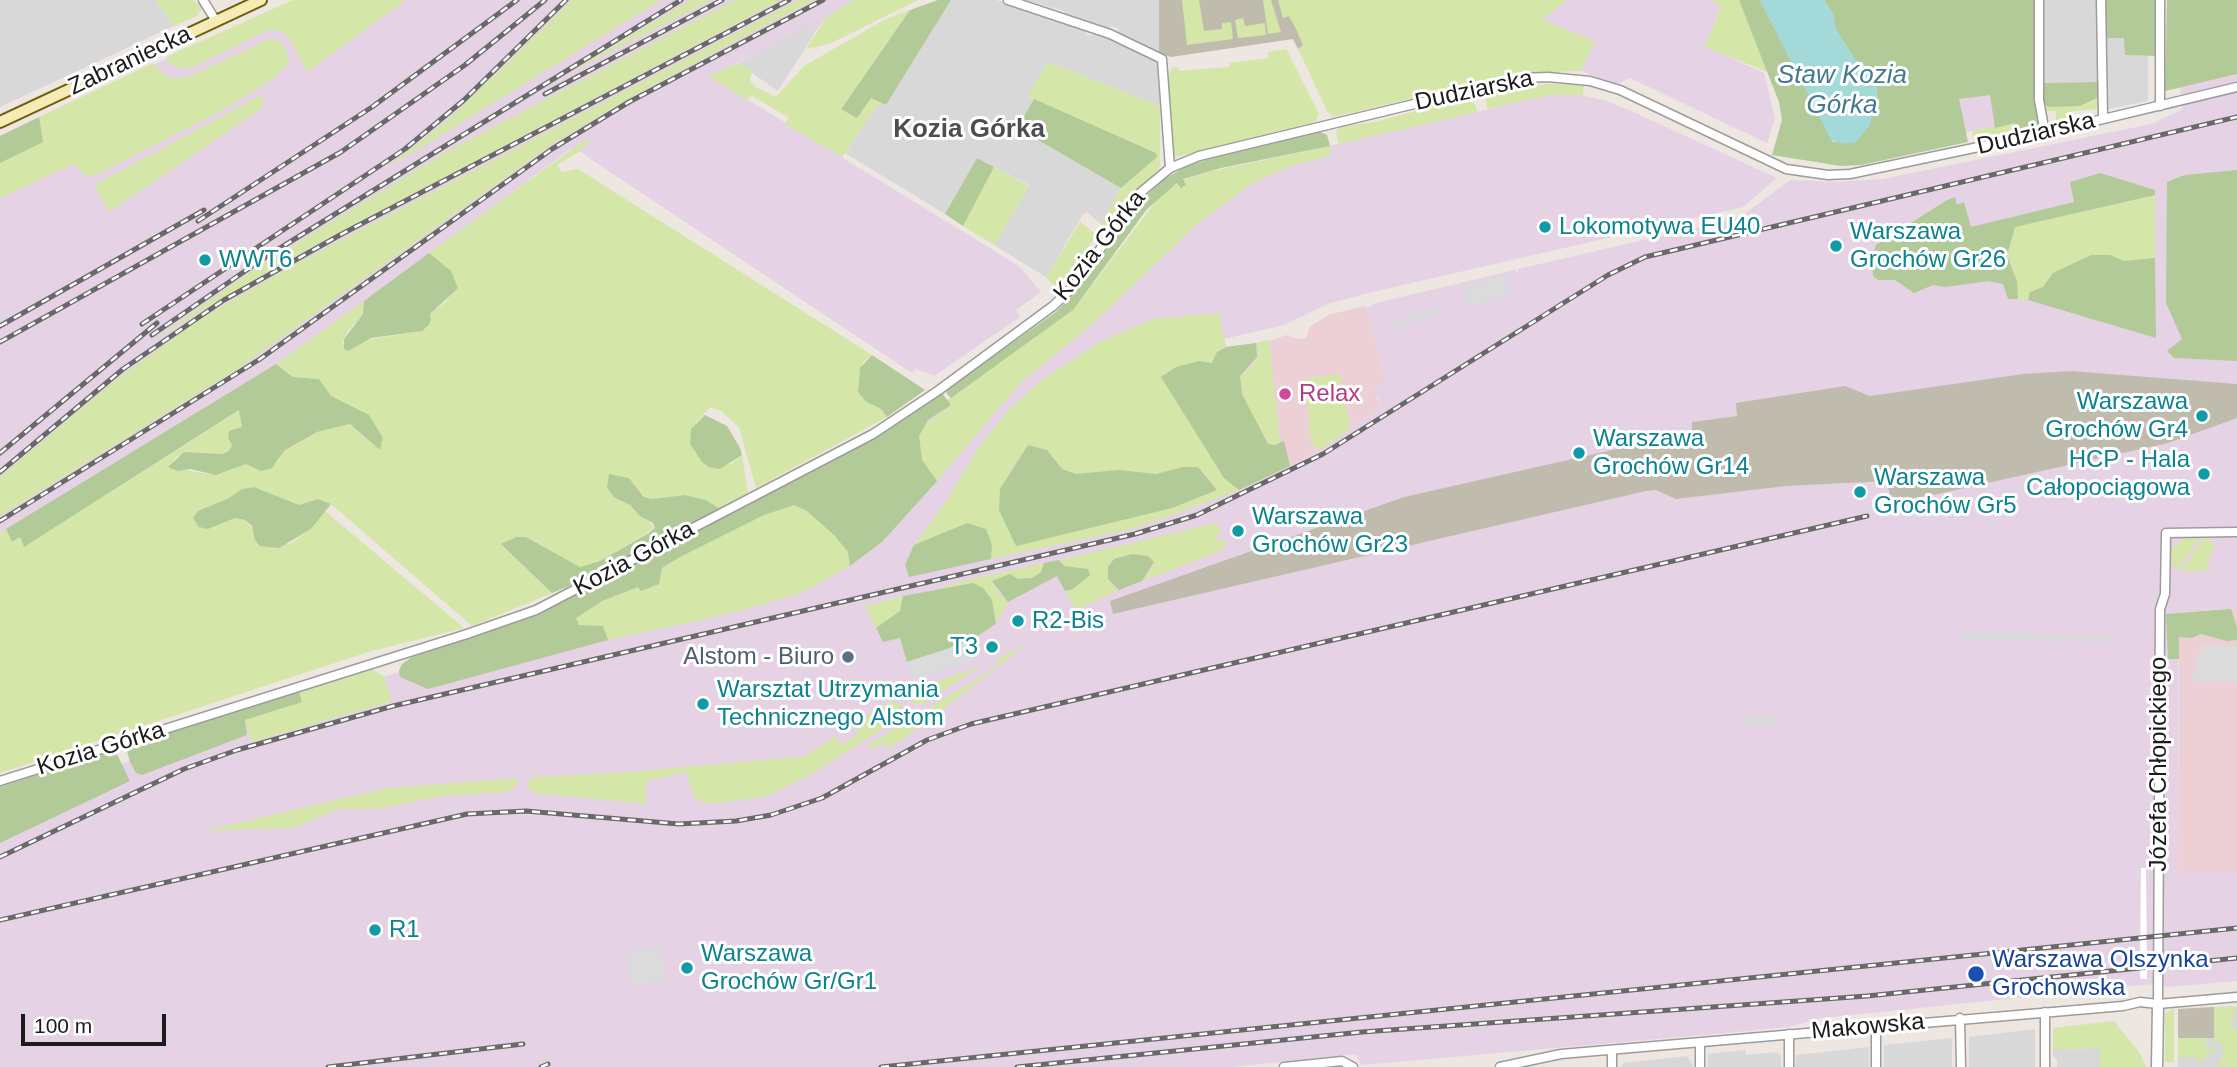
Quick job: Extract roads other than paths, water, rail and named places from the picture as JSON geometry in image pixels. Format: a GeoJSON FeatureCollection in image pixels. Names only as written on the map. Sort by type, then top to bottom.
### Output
{"type":"FeatureCollection","features":[{"type":"Feature","properties":{"kind":"main road","name":"Zabraniecka"},"geometry":{"type":"LineString","coordinates":[[0,122],[261,0]]}},
{"type":"Feature","properties":{"kind":"street"},"geometry":{"type":"LineString","coordinates":[[203,0],[216,21]]}},
{"type":"Feature","properties":{"kind":"street"},"geometry":{"type":"LineString","coordinates":[[1008,0],[1102,31],[1160,57],[1164,64],[1166,143],[1170,167]]}},
{"type":"Feature","properties":{"kind":"street"},"geometry":{"type":"LineString","coordinates":[[2039,0],[2039,100],[2045,133]]}},
{"type":"Feature","properties":{"kind":"street"},"geometry":{"type":"LineString","coordinates":[[2101,0],[2103,118]]}},
{"type":"Feature","properties":{"kind":"street"},"geometry":{"type":"LineString","coordinates":[[2160,0],[2161,106],[2237,86]]}},
{"type":"Feature","properties":{"kind":"street","name":"Dudziarska"},"geometry":{"type":"LineString","coordinates":[[1170,167],[1228,148],[1522,78],[1548,77],[1590,81],[1620,90],[1786,169],[1828,175],[1878,171],[2161,106]]}},
{"type":"Feature","properties":{"kind":"street","name":"Kozia Górka"},"geometry":{"type":"LineString","coordinates":[[0,781],[467,635],[536,610],[862,440],[939,390],[1053,306],[1074,286],[1140,193],[1170,167]]}},
{"type":"Feature","properties":{"kind":"street","name":"Józefa Chłopickiego"},"geometry":{"type":"LineString","coordinates":[[2157,1067],[2160,609],[2165,594],[2166,533],[2237,531]]}},
{"type":"Feature","properties":{"kind":"street","name":"Makowska"},"geometry":{"type":"LineString","coordinates":[[1500,1067],[1561,1054],[2123,1006],[2140,1002],[2158,1004],[2237,998]]}},
{"type":"Feature","properties":{"kind":"street"},"geometry":{"type":"LineString","coordinates":[[2045,1012],[2045,1067]]}},
{"type":"Feature","properties":{"kind":"street"},"geometry":{"type":"LineString","coordinates":[[1960,1018],[1961,1067]]}},
{"type":"Feature","properties":{"kind":"street"},"geometry":{"type":"LineString","coordinates":[[1876,1027],[1876,1067]]}},
{"type":"Feature","properties":{"kind":"street"},"geometry":{"type":"LineString","coordinates":[[1789,1034],[1790,1067]]}},
{"type":"Feature","properties":{"kind":"street"},"geometry":{"type":"LineString","coordinates":[[1700,1043],[1700,1067]]}},
{"type":"Feature","properties":{"kind":"street"},"geometry":{"type":"LineString","coordinates":[[1612,1050],[1612,1067]]}},
{"type":"Feature","properties":{"kind":"street"},"geometry":{"type":"LineString","coordinates":[[1284,1067],[1342,1061],[1353,1067]]}},
{"type":"Feature","properties":{"kind":"water","name":"Staw Kozia Górka"},"geometry":{"type":"Polygon","coordinates":[[[1760,0],[1824,0],[1833,14],[1835,28],[1855,60],[1862,63],[1877,85],[1877,103],[1869,126],[1856,142],[1844,144],[1831,140],[1760,0]]]}},
{"type":"Feature","properties":{"kind":"railway"},"geometry":{"type":"LineString","coordinates":[[198,221],[372,107],[517,0]]}},
{"type":"Feature","properties":{"kind":"railway"},"geometry":{"type":"LineString","coordinates":[[0,342],[341,152],[465,65],[545,0]]}},
{"type":"Feature","properties":{"kind":"railway"},"geometry":{"type":"LineString","coordinates":[[142,324],[405,149],[464,100],[566,0]]}},
{"type":"Feature","properties":{"kind":"railway"},"geometry":{"type":"LineString","coordinates":[[152,335],[264,258],[681,0]]}},
{"type":"Feature","properties":{"kind":"railway"},"geometry":{"type":"LineString","coordinates":[[545,94],[722,0]]}},
{"type":"Feature","properties":{"kind":"railway"},"geometry":{"type":"LineString","coordinates":[[0,472],[123,369],[224,300],[340,235],[789,0]]}},
{"type":"Feature","properties":{"kind":"railway"},"geometry":{"type":"LineString","coordinates":[[0,521],[260,359],[552,149],[629,102],[823,0]]}},
{"type":"Feature","properties":{"kind":"railway"},"geometry":{"type":"LineString","coordinates":[[0,857],[184,769],[237,750],[393,706],[1135,534],[1197,515],[1323,454],[1608,275],[1645,257],[2237,117]]}},
{"type":"Feature","properties":{"kind":"railway"},"geometry":{"type":"LineString","coordinates":[[0,326],[204,210]]}},
{"type":"Feature","properties":{"kind":"railway"},"geometry":{"type":"LineString","coordinates":[[0,453],[157,323]]}},
{"type":"Feature","properties":{"kind":"railway"},"geometry":{"type":"LineString","coordinates":[[0,920],[467,814],[526,811],[679,824],[736,821],[771,815],[822,798],[927,740],[971,724],[1867,516]]}},
{"type":"Feature","properties":{"kind":"railway"},"geometry":{"type":"LineString","coordinates":[[881,1067],[2237,928]]}},
{"type":"Feature","properties":{"kind":"railway"},"geometry":{"type":"LineString","coordinates":[[1017,1067],[1362,1032],[1867,996],[2237,958]]}},
{"type":"Feature","properties":{"kind":"railway"},"geometry":{"type":"LineString","coordinates":[[328,1067],[523,1044]]}},
{"type":"Feature","properties":{"kind":"railway"},"geometry":{"type":"LineString","coordinates":[[541,1067],[548,1064]]}},
{"type":"Feature","properties":{"kind":"place","name":"Lokomotywa EU40"},"geometry":{"type":"Point","coordinates":[1545,227]}},
{"type":"Feature","properties":{"kind":"place","name":"Warszawa Grochów Gr26"},"geometry":{"type":"Point","coordinates":[1836,246]}},
{"type":"Feature","properties":{"kind":"place","name":"WWT6"},"geometry":{"type":"Point","coordinates":[205,260]}},
{"type":"Feature","properties":{"kind":"place","name":"Relax"},"geometry":{"type":"Point","coordinates":[1285,394]}},
{"type":"Feature","properties":{"kind":"place","name":"Warszawa Grochów Gr4"},"geometry":{"type":"Point","coordinates":[2202,416]}},
{"type":"Feature","properties":{"kind":"place","name":"Warszawa Grochów Gr14"},"geometry":{"type":"Point","coordinates":[1579,453]}},
{"type":"Feature","properties":{"kind":"place","name":"HCP - Hala Całopociągowa"},"geometry":{"type":"Point","coordinates":[2204,474]}},
{"type":"Feature","properties":{"kind":"place","name":"Warszawa Grochów Gr5"},"geometry":{"type":"Point","coordinates":[1860,492]}},
{"type":"Feature","properties":{"kind":"place","name":"Warszawa Grochów Gr23"},"geometry":{"type":"Point","coordinates":[1238,531]}},
{"type":"Feature","properties":{"kind":"place","name":"R2-Bis"},"geometry":{"type":"Point","coordinates":[1018,621]}},
{"type":"Feature","properties":{"kind":"place","name":"T3"},"geometry":{"type":"Point","coordinates":[992,647]}},
{"type":"Feature","properties":{"kind":"place","name":"Alstom - Biuro"},"geometry":{"type":"Point","coordinates":[848,657]}},
{"type":"Feature","properties":{"kind":"place","name":"Warsztat Utrzymania Technicznego Alstom"},"geometry":{"type":"Point","coordinates":[703,704]}},
{"type":"Feature","properties":{"kind":"place","name":"R1"},"geometry":{"type":"Point","coordinates":[375,930]}},
{"type":"Feature","properties":{"kind":"place","name":"Warszawa Grochów Gr/Gr1"},"geometry":{"type":"Point","coordinates":[687,968]}},
{"type":"Feature","properties":{"kind":"place","name":"Warszawa Olszynka Grochowska"},"geometry":{"type":"Point","coordinates":[1976,974]}},
{"type":"Feature","properties":{"kind":"district","name":"Kozia Górka"},"geometry":{"type":"Point","coordinates":[969,130]}}]}
